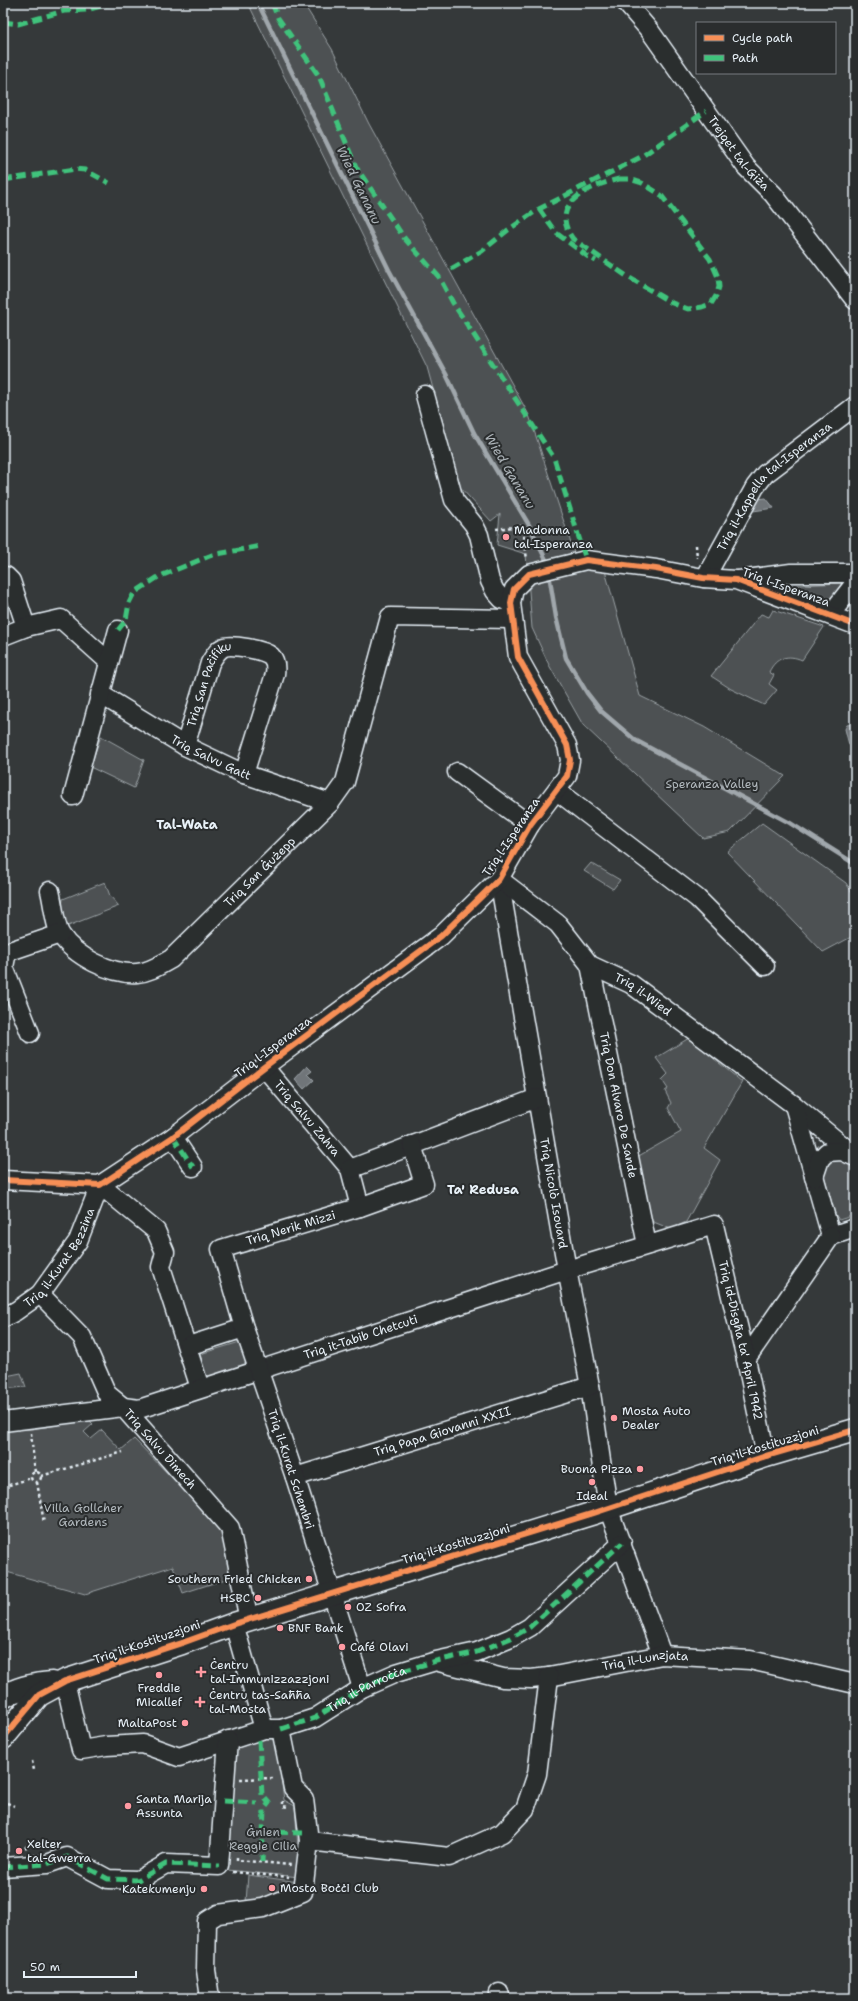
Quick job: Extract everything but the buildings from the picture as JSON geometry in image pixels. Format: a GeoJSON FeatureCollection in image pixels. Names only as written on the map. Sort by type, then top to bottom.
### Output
{"type":"FeatureCollection","features":[{"type":"Feature","properties":{"kind":"main road","name":"Triq il-Kostituzzjoni"},"geometry":{"type":"LineString","coordinates":[[65,1681],[242,1622],[608,1508],[766,1456],[855,1430]]}},
{"type":"Feature","properties":{"kind":"main road"},"geometry":{"type":"LineString","coordinates":[[3,1697],[9,1693],[39,1684],[65,1681]]}},
{"type":"Feature","properties":{"kind":"main road"},"geometry":{"type":"LineString","coordinates":[[3,1738],[39,1695],[65,1681]]}},
{"type":"Feature","properties":{"kind":"street","name":"Trejqet tal-Giża"},"geometry":{"type":"LineString","coordinates":[[626,3],[650,31],[746,167],[773,194],[855,300]]}},
{"type":"Feature","properties":{"kind":"street"},"geometry":{"type":"LineString","coordinates":[[425,395],[454,500],[474,525],[479,535],[490,581],[495,591],[512,611]]}},
{"type":"Feature","properties":{"kind":"street","name":"Triq il-Kappella tal-Isperanza"},"geometry":{"type":"LineString","coordinates":[[705,578],[755,487],[765,474],[855,406]]}},
{"type":"Feature","properties":{"kind":"street","name":"Triq l-Isperanza"},"geometry":{"type":"LineString","coordinates":[[529,574],[586,560],[656,569],[705,578],[736,580],[855,625]]}},
{"type":"Feature","properties":{"kind":"street"},"geometry":{"type":"LineString","coordinates":[[736,580],[791,573],[855,573]]}},
{"type":"Feature","properties":{"kind":"street"},"geometry":{"type":"LineString","coordinates":[[512,611],[514,589],[529,574]]}},
{"type":"Feature","properties":{"kind":"street"},"geometry":{"type":"LineString","coordinates":[[3,576],[9,578],[11,581],[25,624]]}},
{"type":"Feature","properties":{"kind":"street"},"geometry":{"type":"LineString","coordinates":[[830,615],[855,583]]}},
{"type":"Feature","properties":{"kind":"street","name":"Triq San Ġużepp"},"geometry":{"type":"LineString","coordinates":[[50,891],[60,934],[74,950],[92,962],[114,970],[137,973],[154,969],[171,959],[330,804],[345,782],[390,617],[512,611]]}},
{"type":"Feature","properties":{"kind":"street","name":"Triq l-Isperanza"},"geometry":{"type":"LineString","coordinates":[[100,1185],[173,1137],[264,1067],[442,936],[499,879],[530,825],[568,776],[570,760],[567,745],[518,657],[512,611]]}},
{"type":"Feature","properties":{"kind":"street"},"geometry":{"type":"LineString","coordinates":[[3,627],[61,619],[109,662]]}},
{"type":"Feature","properties":{"kind":"street"},"geometry":{"type":"LineString","coordinates":[[3,636],[25,624]]}},
{"type":"Feature","properties":{"kind":"street"},"geometry":{"type":"LineString","coordinates":[[73,796],[118,630]]}},
{"type":"Feature","properties":{"kind":"street","name":"Triq San Paċifiku"},"geometry":{"type":"LineString","coordinates":[[185,746],[210,664],[216,653],[225,647],[236,646],[262,652],[270,656],[276,664],[276,674],[244,774]]}},
{"type":"Feature","properties":{"kind":"street","name":"Triq Salvu Gatt"},"geometry":{"type":"LineString","coordinates":[[100,694],[185,746],[244,774],[330,804]]}},
{"type":"Feature","properties":{"kind":"street"},"geometry":{"type":"LineString","coordinates":[[457,772],[530,825]]}},
{"type":"Feature","properties":{"kind":"street"},"geometry":{"type":"LineString","coordinates":[[557,791],[697,898],[765,966]]}},
{"type":"Feature","properties":{"kind":"street","name":"Triq il-Wied"},"geometry":{"type":"LineString","coordinates":[[499,879],[558,924],[590,965],[631,984],[794,1105],[855,1156]]}},
{"type":"Feature","properties":{"kind":"street","name":"Triq Nicolò Isouard"},"geometry":{"type":"LineString","coordinates":[[499,879],[567,1270],[590,1386],[608,1508],[662,1655]]}},
{"type":"Feature","properties":{"kind":"street"},"geometry":{"type":"LineString","coordinates":[[30,1033],[4,967],[7,952],[60,934]]}},
{"type":"Feature","properties":{"kind":"street","name":"Triq Don Alvaro De Sande"},"geometry":{"type":"LineString","coordinates":[[590,965],[647,1245]]}},
{"type":"Feature","properties":{"kind":"street","name":"Triq Salvu Zahra"},"geometry":{"type":"LineString","coordinates":[[264,1067],[350,1169]]}},
{"type":"Feature","properties":{"kind":"street"},"geometry":{"type":"LineString","coordinates":[[360,1207],[350,1169],[537,1098]]}},
{"type":"Feature","properties":{"kind":"street"},"geometry":{"type":"LineString","coordinates":[[794,1105],[831,1236]]}},
{"type":"Feature","properties":{"kind":"street"},"geometry":{"type":"LineString","coordinates":[[173,1137],[193,1167]]}},
{"type":"Feature","properties":{"kind":"street","name":"Triq Nerik Mizzi"},"geometry":{"type":"LineString","coordinates":[[221,1250],[360,1207],[424,1184],[412,1145]]}},
{"type":"Feature","properties":{"kind":"street","name":"Triq il-Wied"},"geometry":{"type":"LineString","coordinates":[[814,1177],[820,1159],[828,1152],[842,1151],[855,1156]]}},
{"type":"Feature","properties":{"kind":"street"},"geometry":{"type":"LineString","coordinates":[[3,1180],[100,1185],[156,1231],[165,1252],[161,1266],[188,1346],[200,1388]]}},
{"type":"Feature","properties":{"kind":"street","name":"Triq il-Kurat Bezzina"},"geometry":{"type":"LineString","coordinates":[[3,1318],[16,1311],[40,1294],[78,1241],[100,1185]]}},
{"type":"Feature","properties":{"kind":"street","name":"Triq it-Tabib Chetcuti"},"geometry":{"type":"LineString","coordinates":[[3,1422],[122,1407],[139,1409],[258,1369],[567,1270],[714,1225]]}},
{"type":"Feature","properties":{"kind":"street","name":"Triq id-Disgħa ta' April 1942"},"geometry":{"type":"LineString","coordinates":[[714,1225],[746,1358],[766,1456]]}},
{"type":"Feature","properties":{"kind":"street"},"geometry":{"type":"LineString","coordinates":[[746,1358],[831,1236],[855,1228]]}},
{"type":"Feature","properties":{"kind":"street","name":"Triq il-Kurat Schembri"},"geometry":{"type":"LineString","coordinates":[[221,1250],[244,1328],[295,1477],[362,1688]]}},
{"type":"Feature","properties":{"kind":"street","name":"Triq Salvu Dimech"},"geometry":{"type":"LineString","coordinates":[[40,1294],[82,1337],[107,1394],[122,1407],[230,1528],[242,1622],[273,1729],[293,1788],[304,1799],[309,1841],[301,1872],[303,1892],[263,1908],[218,1914],[207,1921],[206,1970],[210,1998]]}},
{"type":"Feature","properties":{"kind":"street"},"geometry":{"type":"LineString","coordinates":[[188,1346],[244,1328]]}},
{"type":"Feature","properties":{"kind":"street","name":"Triq Papa Giovanni XXII"},"geometry":{"type":"LineString","coordinates":[[295,1477],[590,1386]]}},
{"type":"Feature","properties":{"kind":"street","name":"Triq il-Parroċċa"},"geometry":{"type":"LineString","coordinates":[[65,1681],[81,1750],[106,1746],[143,1744],[179,1757],[228,1740],[315,1718],[362,1688],[396,1673],[436,1661],[477,1652],[511,1638],[530,1627],[622,1543]]}},
{"type":"Feature","properties":{"kind":"street","name":"Triq il-Lunzjata"},"geometry":{"type":"LineString","coordinates":[[436,1661],[503,1678],[531,1679],[662,1655],[750,1660],[855,1684]]}},
{"type":"Feature","properties":{"kind":"street"},"geometry":{"type":"LineString","coordinates":[[309,1841],[449,1857],[502,1833],[525,1809],[536,1774],[548,1677]]}},
{"type":"Feature","properties":{"kind":"street"},"geometry":{"type":"LineString","coordinates":[[3,1867],[47,1864],[66,1857],[108,1879],[138,1880],[166,1864],[219,1866],[228,1740]]}},
{"type":"Feature","properties":{"kind":"path"},"geometry":{"type":"LineString","coordinates":[[496,529],[522,526],[529,574]]}},
{"type":"Feature","properties":{"kind":"path"},"geometry":{"type":"LineString","coordinates":[[3,1486],[31,1478],[35,1473],[31,1430]]}},
{"type":"Feature","properties":{"kind":"path"},"geometry":{"type":"LineString","coordinates":[[35,1473],[41,1476],[123,1452]]}},
{"type":"Feature","properties":{"kind":"path"},"geometry":{"type":"LineString","coordinates":[[37,1482],[40,1480],[41,1476]]}},
{"type":"Feature","properties":{"kind":"path"},"geometry":{"type":"LineString","coordinates":[[31,1478],[37,1482],[44,1523]]}},
{"type":"Feature","properties":{"kind":"path"},"geometry":{"type":"LineString","coordinates":[[32,1761],[34,1770]]}},
{"type":"Feature","properties":{"kind":"path"},"geometry":{"type":"LineString","coordinates":[[7,1803],[15,1806]]}},
{"type":"Feature","properties":{"kind":"path"},"geometry":{"type":"LineString","coordinates":[[237,1860],[301,1872]]}},
{"type":"Feature","properties":{"kind":"path"},"geometry":{"type":"LineString","coordinates":[[219,1866],[218,1871],[301,1872]]}},
{"type":"Feature","properties":{"kind":"green space","name":"Speranza Valley"},"geometry":{"type":"Polygon","coordinates":[[[248,3],[303,3],[332,49],[369,124],[529,415],[579,568],[604,567],[640,696],[704,727],[785,776],[730,832],[703,838],[583,725],[549,665],[532,628],[526,554],[497,545],[500,514],[491,521],[460,487],[427,367],[248,3]]]}},
{"type":"Feature","properties":{"kind":"green space"},"geometry":{"type":"Polygon","coordinates":[[[842,583],[827,606],[778,586],[842,583]]]}},
{"type":"Feature","properties":{"kind":"green space"},"geometry":{"type":"Polygon","coordinates":[[[773,610],[824,627],[802,660],[787,657],[775,663],[769,672],[774,675],[769,684],[777,690],[764,705],[731,689],[711,676],[761,614],[769,617],[773,610]]]}},
{"type":"Feature","properties":{"kind":"green space"},"geometry":{"type":"Polygon","coordinates":[[[101,736],[144,760],[134,788],[90,767],[101,736]]]}},
{"type":"Feature","properties":{"kind":"green space"},"geometry":{"type":"Polygon","coordinates":[[[762,823],[846,883],[855,897],[855,935],[823,952],[727,852],[762,823]]]}},
{"type":"Feature","properties":{"kind":"green space"},"geometry":{"type":"Polygon","coordinates":[[[591,863],[620,880],[613,889],[584,871],[591,863]]]}},
{"type":"Feature","properties":{"kind":"green space"},"geometry":{"type":"Polygon","coordinates":[[[105,882],[110,896],[119,906],[68,926],[61,915],[63,899],[105,882]]]}},
{"type":"Feature","properties":{"kind":"green space"},"geometry":{"type":"Polygon","coordinates":[[[689,1038],[742,1082],[704,1148],[720,1160],[686,1222],[671,1229],[646,1219],[635,1158],[681,1132],[668,1108],[671,1103],[665,1091],[668,1089],[662,1080],[668,1074],[656,1058],[689,1038]]]}},
{"type":"Feature","properties":{"kind":"green space"},"geometry":{"type":"Polygon","coordinates":[[[837,1156],[849,1161],[855,1180],[855,1215],[839,1220],[835,1214],[822,1168],[826,1161],[837,1156]]]}},
{"type":"Feature","properties":{"kind":"green space"},"geometry":{"type":"Polygon","coordinates":[[[240,1342],[248,1369],[208,1381],[200,1354],[240,1342]]]}},
{"type":"Feature","properties":{"kind":"green space"},"geometry":{"type":"Polygon","coordinates":[[[3,1366],[6,1376],[21,1373],[26,1387],[3,1389],[3,1366]]]}},
{"type":"Feature","properties":{"kind":"green space","name":"Villa Gollcher Gardens"},"geometry":{"type":"Polygon","coordinates":[[[89,1420],[93,1424],[84,1432],[91,1439],[102,1430],[121,1450],[134,1439],[222,1529],[232,1577],[183,1593],[173,1566],[85,1594],[3,1571],[3,1430],[32,1429],[89,1420]]]}},
{"type":"Feature","properties":{"kind":"green space","name":"Ġnien Reggie Cilia"},"geometry":{"type":"Polygon","coordinates":[[[276,1737],[284,1800],[295,1806],[300,1877],[227,1870],[235,1744],[276,1737]]]}},
{"type":"Feature","properties":{"kind":"green space","name":"Mosta Boċċi Club"},"geometry":{"type":"Polygon","coordinates":[[[248,1875],[299,1882],[296,1895],[246,1902],[248,1875]]]}},
{"type":"Feature","properties":{"kind":"shaded area"},"geometry":{"type":"Polygon","coordinates":[[[766,498],[774,508],[753,511],[758,499],[766,498]]]}},
{"type":"Feature","properties":{"kind":"shaded area"},"geometry":{"type":"Polygon","coordinates":[[[847,725],[855,725],[855,747],[849,745],[845,729],[847,725]]]}},
{"type":"Feature","properties":{"kind":"shaded area"},"geometry":{"type":"Polygon","coordinates":[[[307,1066],[312,1071],[308,1074],[314,1080],[304,1089],[295,1079],[307,1066]]]}},
{"type":"Feature","properties":{"kind":"waterway","name":"Wied Gananu"},"geometry":{"type":"LineString","coordinates":[[258,3],[389,270],[446,374],[474,433],[529,525],[546,560],[547,567]]}},
{"type":"Feature","properties":{"kind":"waterway","name":"Wied Gananu"},"geometry":{"type":"LineString","coordinates":[[549,574],[556,617],[566,658],[587,693],[601,711],[635,740],[790,823],[855,864]]}},
{"type":"Feature","properties":{"kind":"marked path"},"geometry":{"type":"LineString","coordinates":[[3,22],[18,24],[64,11],[87,10],[112,3]]}},
{"type":"Feature","properties":{"kind":"marked path"},"geometry":{"type":"LineString","coordinates":[[272,3],[278,18],[319,76],[356,167],[405,239],[439,277],[453,303],[554,458],[586,560]]}},
{"type":"Feature","properties":{"kind":"marked path"},"geometry":{"type":"LineString","coordinates":[[451,269],[482,251],[508,230],[539,209],[641,157],[706,111]]}},
{"type":"Feature","properties":{"kind":"marked path"},"geometry":{"type":"LineString","coordinates":[[3,180],[75,169],[85,170],[109,183]]}},
{"type":"Feature","properties":{"kind":"marked path"},"geometry":{"type":"LineString","coordinates":[[619,179],[630,179],[642,183],[661,195],[710,259],[718,277],[719,287],[711,304],[688,309],[672,303],[628,277],[573,239],[566,226],[565,215],[568,206],[575,198],[596,186],[619,179]]}},
{"type":"Feature","properties":{"kind":"marked path"},"geometry":{"type":"LineString","coordinates":[[539,209],[556,233],[596,261]]}},
{"type":"Feature","properties":{"kind":"marked path"},"geometry":{"type":"LineString","coordinates":[[118,630],[126,620],[129,603],[134,593],[158,577],[212,555],[261,546]]}},
{"type":"Feature","properties":{"kind":"marked path"},"geometry":{"type":"LineString","coordinates":[[173,1137],[193,1167]]}},
{"type":"Feature","properties":{"kind":"marked path"},"geometry":{"type":"LineString","coordinates":[[281,1729],[315,1718],[362,1688],[396,1673],[436,1661],[477,1652],[511,1638],[530,1627],[622,1543]]}},
{"type":"Feature","properties":{"kind":"marked path"},"geometry":{"type":"LineString","coordinates":[[259,1740],[262,1795],[269,1803],[264,1809],[262,1862]]}},
{"type":"Feature","properties":{"kind":"marked path"},"geometry":{"type":"LineString","coordinates":[[223,1801],[257,1803]]}},
{"type":"Feature","properties":{"kind":"marked path"},"geometry":{"type":"LineString","coordinates":[[263,1832],[308,1833]]}},
{"type":"Feature","properties":{"kind":"marked path"},"geometry":{"type":"LineString","coordinates":[[3,1867],[47,1864],[67,1857],[108,1879],[138,1880],[166,1864],[219,1866]]}},
{"type":"Feature","properties":{"kind":"cycle path"},"geometry":{"type":"LineString","coordinates":[[3,1180],[100,1185],[173,1137],[264,1067],[441,936],[499,879],[530,825],[567,776],[570,760],[567,745],[518,657],[511,603],[514,589],[529,574],[586,560],[656,569],[703,578],[736,580],[855,625]]}},
{"type":"Feature","properties":{"kind":"cycle path"},"geometry":{"type":"LineString","coordinates":[[3,1738],[39,1695],[65,1681],[182,1643],[234,1624],[594,1513],[766,1456],[855,1430]]}},
{"type":"Feature","properties":{"kind":"place","name":"Madonna tal-Isperanza"},"geometry":{"type":"Point","coordinates":[506,537]}},
{"type":"Feature","properties":{"kind":"place","name":"Mosta Auto Dealer"},"geometry":{"type":"Point","coordinates":[614,1418]}},
{"type":"Feature","properties":{"kind":"place","name":"Buona Pizza"},"geometry":{"type":"Point","coordinates":[640,1469]}},
{"type":"Feature","properties":{"kind":"place","name":"Ideal"},"geometry":{"type":"Point","coordinates":[592,1482]}},
{"type":"Feature","properties":{"kind":"place","name":"Southern Fried Chicken"},"geometry":{"type":"Point","coordinates":[309,1579]}},
{"type":"Feature","properties":{"kind":"place","name":"HSBC"},"geometry":{"type":"Point","coordinates":[258,1598]}},
{"type":"Feature","properties":{"kind":"place","name":"OZ Sofra"},"geometry":{"type":"Point","coordinates":[348,1607]}},
{"type":"Feature","properties":{"kind":"place","name":"BNF Bank"},"geometry":{"type":"Point","coordinates":[280,1628]}},
{"type":"Feature","properties":{"kind":"place","name":"Café Olavi"},"geometry":{"type":"Point","coordinates":[342,1647]}},
{"type":"Feature","properties":{"kind":"place","name":"Ċentru tal-Immunizzazzjoni"},"geometry":{"type":"Point","coordinates":[201,1672]}},
{"type":"Feature","properties":{"kind":"place","name":"Freddie Micallef"},"geometry":{"type":"Point","coordinates":[159,1675]}},
{"type":"Feature","properties":{"kind":"place","name":"Ċentru tas-Saħħa tal-Mosta"},"geometry":{"type":"Point","coordinates":[200,1702]}},
{"type":"Feature","properties":{"kind":"place","name":"MaltaPost"},"geometry":{"type":"Point","coordinates":[185,1723]}},
{"type":"Feature","properties":{"kind":"place","name":"Santa Marija Assunta"},"geometry":{"type":"Point","coordinates":[128,1806]}},
{"type":"Feature","properties":{"kind":"place","name":"Xelter tal-Gwerra"},"geometry":{"type":"Point","coordinates":[19,1851]}},
{"type":"Feature","properties":{"kind":"place","name":"Mosta Boċċi Club"},"geometry":{"type":"Point","coordinates":[272,1888]}},
{"type":"Feature","properties":{"kind":"place","name":"Katekumenju"},"geometry":{"type":"Point","coordinates":[204,1889]}},
{"type":"Feature","properties":{"kind":"district","name":"Tal-Wata"},"geometry":{"type":"Point","coordinates":[187,824]}},
{"type":"Feature","properties":{"kind":"district","name":"Ta' Redusa"},"geometry":{"type":"Point","coordinates":[483,1189]}}]}
